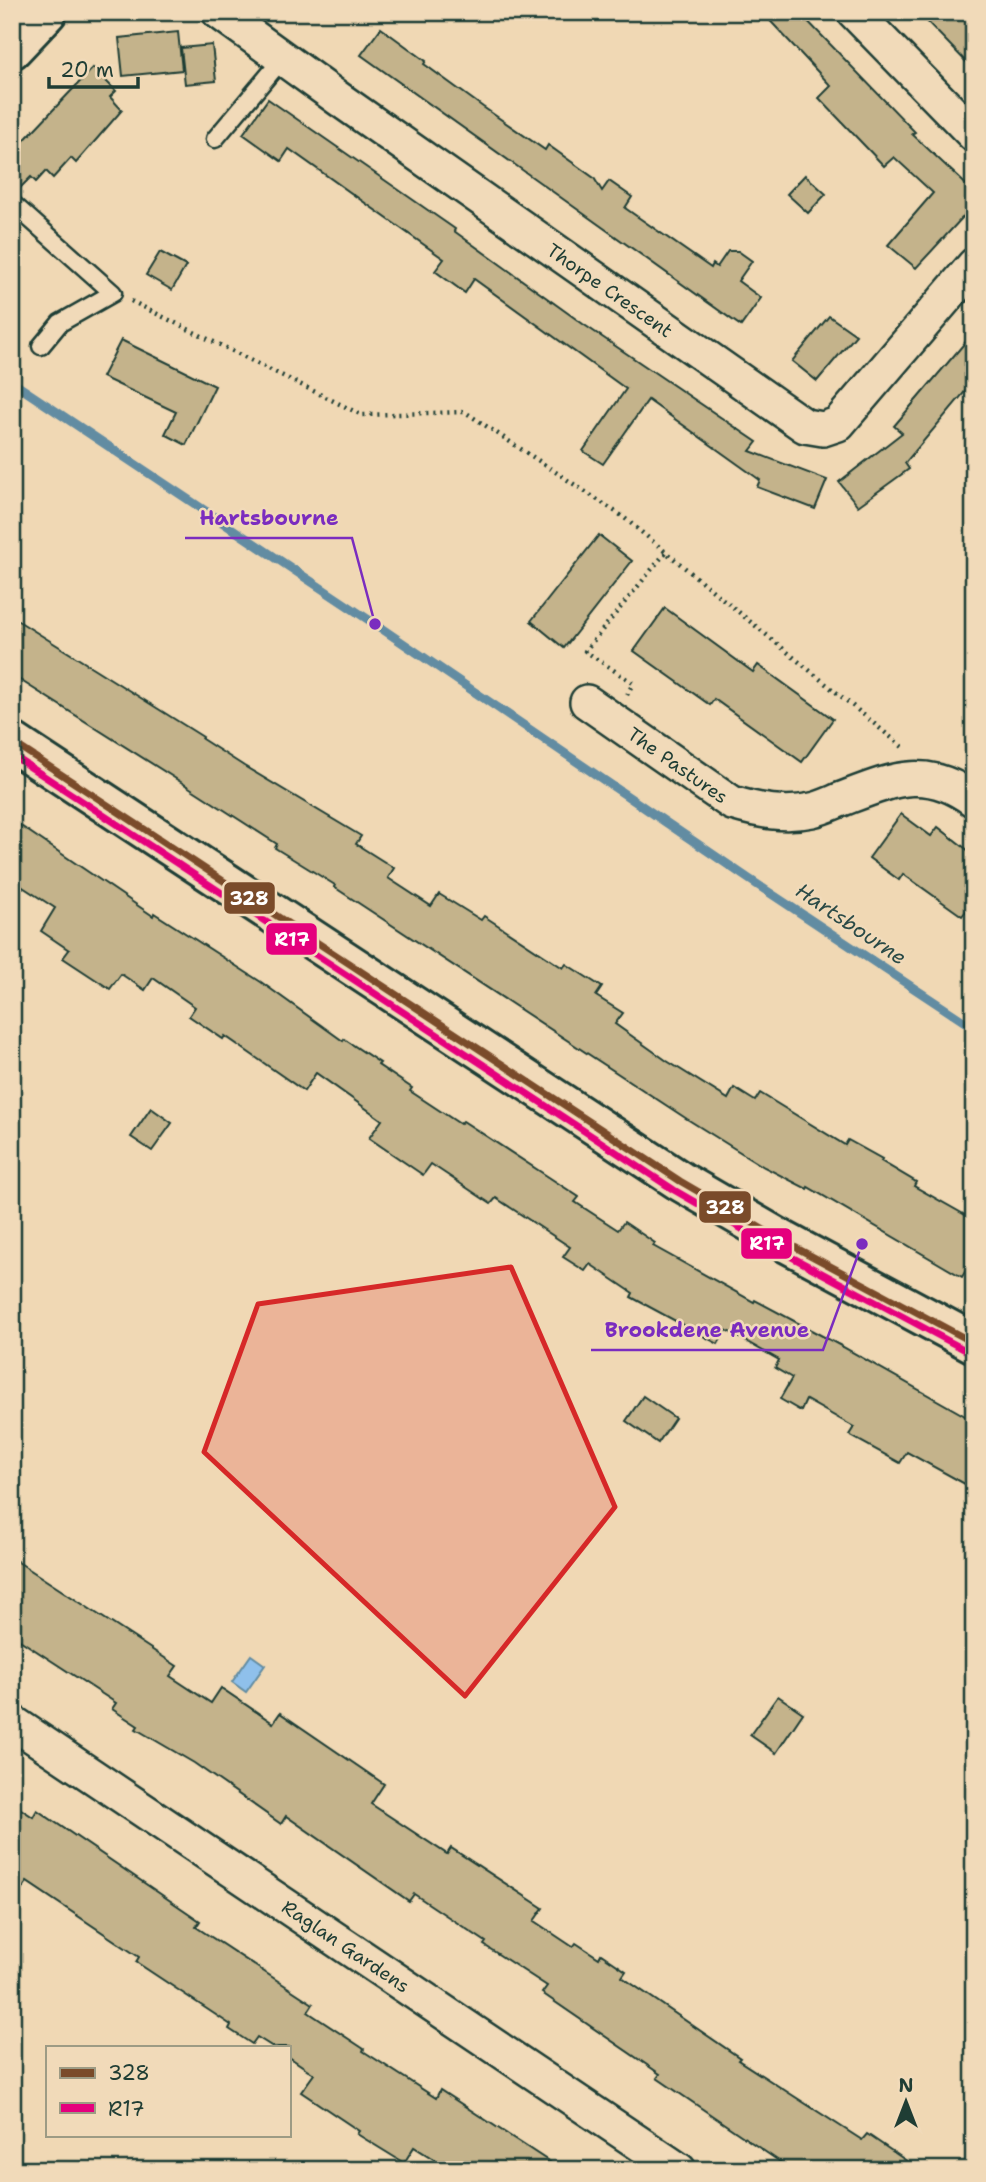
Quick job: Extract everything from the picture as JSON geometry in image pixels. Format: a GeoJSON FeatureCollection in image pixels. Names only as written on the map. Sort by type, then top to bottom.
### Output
{"type":"FeatureCollection","features":[{"type":"Feature","properties":{"kind":"main road"},"geometry":{"type":"LineString","coordinates":[[12,48],[47,12]]}},
{"type":"Feature","properties":{"kind":"main road"},"geometry":{"type":"LineString","coordinates":[[12,743],[680,1181],[778,1238],[974,1343]]}},
{"type":"Feature","properties":{"kind":"street","name":"Thorpe Crescent"},"geometry":{"type":"LineString","coordinates":[[219,12],[805,426],[823,429],[838,424],[974,265]]}},
{"type":"Feature","properties":{"kind":"street"},"geometry":{"type":"LineString","coordinates":[[854,12],[974,135]]}},
{"type":"Feature","properties":{"kind":"street","name":"The Pastures"},"geometry":{"type":"LineString","coordinates":[[587,702],[732,803],[757,811],[780,814],[813,810],[890,781],[924,778],[956,787],[974,800]]}},
{"type":"Feature","properties":{"kind":"street","name":"Raglan Gardens"},"geometry":{"type":"LineString","coordinates":[[12,1722],[679,2170]]}},
{"type":"Feature","properties":{"kind":"lane"},"geometry":{"type":"LineString","coordinates":[[215,139],[283,58]]}},
{"type":"Feature","properties":{"kind":"lane"},"geometry":{"type":"LineString","coordinates":[[12,202],[113,293],[60,323],[41,346]]}},
{"type":"Feature","properties":{"kind":"path"},"geometry":{"type":"LineString","coordinates":[[113,293],[362,415],[466,412],[622,516],[910,752]]}},
{"type":"Feature","properties":{"kind":"path"},"geometry":{"type":"LineString","coordinates":[[621,725],[626,699],[633,683],[585,651],[666,552]]}},
{"type":"Feature","properties":{"kind":"highlighted area"},"geometry":{"type":"Polygon","coordinates":[[[511,1267],[615,1507],[465,1696],[204,1452],[258,1304],[511,1267]]]}},
{"type":"Feature","properties":{"kind":"water"},"geometry":{"type":"Polygon","coordinates":[[[251,1655],[265,1665],[246,1692],[232,1682],[251,1655]]]}},
{"type":"Feature","properties":{"kind":"building"},"geometry":{"type":"Polygon","coordinates":[[[762,12],[799,12],[915,132],[912,134],[974,192],[974,205],[916,268],[888,245],[933,193],[894,157],[884,166],[819,98],[831,86],[762,12]]]}},
{"type":"Feature","properties":{"kind":"building"},"geometry":{"type":"Polygon","coordinates":[[[918,12],[974,12],[974,70],[918,12]]]}},
{"type":"Feature","properties":{"kind":"building"},"geometry":{"type":"Polygon","coordinates":[[[381,28],[426,61],[424,64],[483,107],[545,150],[548,145],[594,178],[602,191],[609,181],[632,197],[625,208],[711,268],[713,264],[717,267],[728,251],[738,251],[752,261],[738,281],[761,298],[741,326],[361,55],[381,28]]]}},
{"type":"Feature","properties":{"kind":"building"},"geometry":{"type":"Polygon","coordinates":[[[178,32],[182,70],[123,76],[119,38],[178,32]]]}},
{"type":"Feature","properties":{"kind":"building"},"geometry":{"type":"Polygon","coordinates":[[[212,45],[216,81],[185,84],[181,48],[212,45]]]}},
{"type":"Feature","properties":{"kind":"building"},"geometry":{"type":"Polygon","coordinates":[[[93,68],[116,91],[110,97],[122,110],[76,163],[71,158],[53,178],[46,171],[36,182],[31,177],[12,193],[12,153],[93,68]]]}},
{"type":"Feature","properties":{"kind":"building"},"geometry":{"type":"Polygon","coordinates":[[[268,99],[455,229],[454,231],[583,324],[757,442],[750,451],[827,480],[815,509],[757,487],[760,480],[648,400],[603,464],[583,451],[626,389],[474,279],[465,293],[435,271],[444,259],[289,149],[281,161],[243,134],[268,99]]]}},
{"type":"Feature","properties":{"kind":"building"},"geometry":{"type":"Polygon","coordinates":[[[805,175],[826,194],[808,213],[787,194],[805,175]]]}},
{"type":"Feature","properties":{"kind":"building"},"geometry":{"type":"Polygon","coordinates":[[[160,252],[186,266],[172,290],[146,275],[160,252]]]}},
{"type":"Feature","properties":{"kind":"building"},"geometry":{"type":"Polygon","coordinates":[[[829,316],[856,335],[817,381],[792,361],[829,316]]]}},
{"type":"Feature","properties":{"kind":"building"},"geometry":{"type":"Polygon","coordinates":[[[974,332],[974,381],[905,463],[909,469],[858,506],[839,482],[902,433],[894,426],[974,332]]]}},
{"type":"Feature","properties":{"kind":"building"},"geometry":{"type":"Polygon","coordinates":[[[121,340],[215,386],[186,445],[165,434],[176,412],[102,377],[121,340]]]}},
{"type":"Feature","properties":{"kind":"building"},"geometry":{"type":"Polygon","coordinates":[[[599,535],[632,561],[564,648],[531,621],[599,535]]]}},
{"type":"Feature","properties":{"kind":"building"},"geometry":{"type":"Polygon","coordinates":[[[665,608],[753,672],[758,665],[833,719],[802,762],[714,699],[710,705],[634,651],[665,608]]]}},
{"type":"Feature","properties":{"kind":"building"},"geometry":{"type":"Polygon","coordinates":[[[12,617],[203,737],[202,739],[244,766],[361,836],[356,844],[394,868],[388,878],[431,906],[439,894],[481,920],[484,916],[563,968],[566,964],[602,987],[596,996],[623,1013],[615,1024],[667,1061],[728,1099],[734,1088],[755,1101],[760,1093],[845,1145],[848,1140],[882,1159],[881,1161],[916,1182],[914,1186],[974,1220],[974,1257],[962,1277],[808,1187],[807,1189],[764,1167],[687,1119],[275,848],[277,844],[12,675],[12,617]]]}},
{"type":"Feature","properties":{"kind":"building"},"geometry":{"type":"Polygon","coordinates":[[[901,814],[931,836],[938,827],[974,855],[974,901],[962,916],[903,874],[899,880],[869,858],[901,814]]]}},
{"type":"Feature","properties":{"kind":"building"},"geometry":{"type":"Polygon","coordinates":[[[12,820],[153,916],[154,913],[261,982],[343,1041],[344,1039],[380,1063],[378,1065],[412,1088],[410,1091],[460,1124],[463,1121],[579,1197],[575,1202],[618,1230],[624,1222],[655,1243],[653,1246],[843,1347],[974,1421],[974,1489],[907,1452],[900,1463],[849,1435],[854,1427],[806,1400],[801,1411],[780,1399],[792,1378],[775,1368],[779,1360],[726,1330],[718,1344],[631,1297],[633,1293],[590,1264],[585,1271],[563,1257],[570,1247],[496,1198],[491,1204],[431,1164],[423,1175],[369,1138],[382,1120],[316,1073],[304,1091],[225,1036],[223,1039],[189,1016],[195,1007],[153,978],[145,990],[121,974],[110,989],[63,958],[69,950],[41,931],[55,908],[12,880],[12,820]]]}},
{"type":"Feature","properties":{"kind":"building"},"geometry":{"type":"Polygon","coordinates":[[[151,1108],[172,1123],[152,1151],[131,1137],[151,1108]]]}},
{"type":"Feature","properties":{"kind":"building"},"geometry":{"type":"Polygon","coordinates":[[[643,1396],[675,1418],[658,1443],[626,1421],[643,1396]]]}},
{"type":"Feature","properties":{"kind":"building"},"geometry":{"type":"Polygon","coordinates":[[[12,1558],[177,1666],[170,1676],[211,1703],[221,1688],[273,1723],[280,1713],[384,1784],[371,1804],[447,1854],[451,1848],[543,1908],[534,1921],[573,1947],[576,1943],[599,1958],[601,1954],[626,1971],[622,1977],[740,2058],[738,2060],[862,2140],[867,2134],[920,2170],[792,2170],[657,2078],[660,2074],[542,1993],[547,1986],[484,1945],[486,1942],[414,1894],[409,1901],[286,1816],[281,1824],[194,1763],[136,1729],[138,1726],[112,1709],[116,1703],[12,1635],[12,1558]]]}},
{"type":"Feature","properties":{"kind":"building"},"geometry":{"type":"Polygon","coordinates":[[[778,1696],[803,1713],[776,1753],[750,1735],[778,1696]]]}},
{"type":"Feature","properties":{"kind":"building"},"geometry":{"type":"Polygon","coordinates":[[[12,1803],[33,1817],[37,1810],[200,1921],[196,1927],[313,2004],[308,2012],[364,2049],[363,2051],[436,2098],[440,2090],[562,2170],[451,2170],[414,2147],[404,2163],[357,2134],[359,2131],[301,2092],[314,2074],[290,2058],[290,2046],[271,2046],[257,2037],[252,2044],[229,2029],[231,2025],[136,1962],[139,1957],[27,1882],[12,1904],[12,1803]]]}},
{"type":"Feature","properties":{"kind":"waterway","name":"Hartsbourne"},"geometry":{"type":"LineString","coordinates":[[12,382],[974,1028]]}},
{"type":"Feature","properties":{"kind":"transit line","name":"328"},"geometry":{"type":"LineString","coordinates":[[12,742],[680,1181],[778,1238],[974,1343]]}},
{"type":"Feature","properties":{"kind":"transit line","name":"R17"},"geometry":{"type":"LineString","coordinates":[[12,755],[674,1190],[773,1247],[969,1352]]}},
{"type":"Feature","properties":{"kind":"place","name":"Hartsbourne"},"geometry":{"type":"Point","coordinates":[375,624]}},
{"type":"Feature","properties":{"kind":"place","name":"Brookdene Avenue"},"geometry":{"type":"Point","coordinates":[862,1244]}}]}
